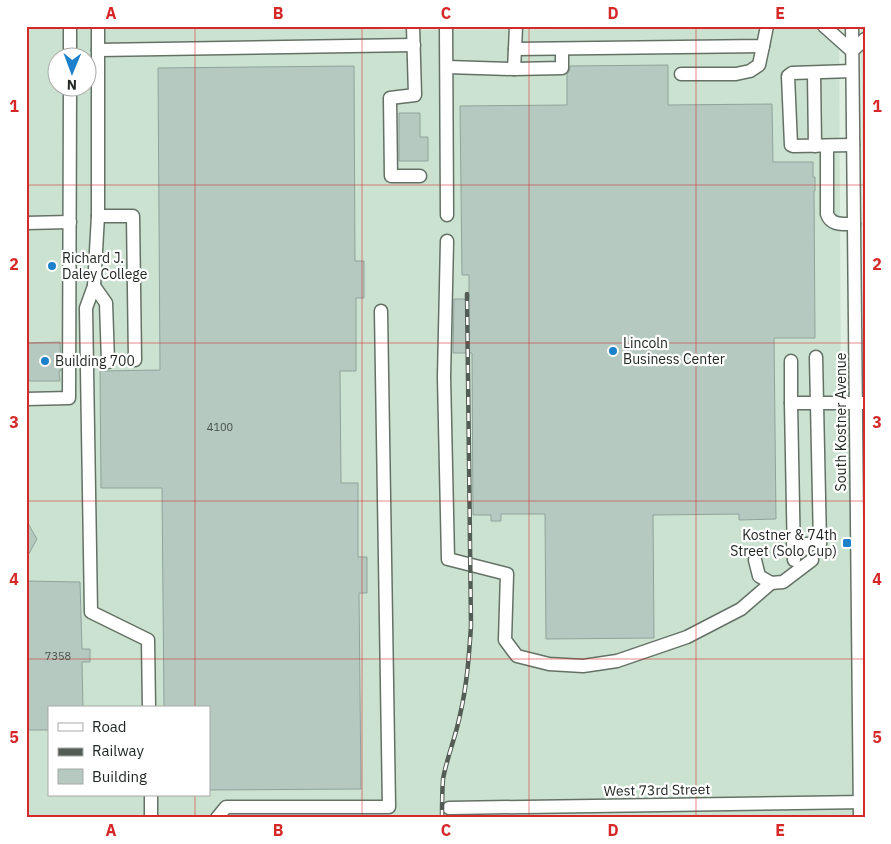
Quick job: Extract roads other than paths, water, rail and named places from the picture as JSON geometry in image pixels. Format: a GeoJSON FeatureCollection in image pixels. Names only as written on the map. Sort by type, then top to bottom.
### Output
{"type":"FeatureCollection","features":[{"type":"Feature","properties":{"kind":"street"},"geometry":{"type":"LineString","coordinates":[[70,26],[70,48]]}},
{"type":"Feature","properties":{"kind":"street"},"geometry":{"type":"LineString","coordinates":[[98,26],[98,48]]}},
{"type":"Feature","properties":{"kind":"street"},"geometry":{"type":"LineString","coordinates":[[413,26],[415,95],[390,98],[391,176],[420,176]]}},
{"type":"Feature","properties":{"kind":"street"},"geometry":{"type":"LineString","coordinates":[[446,26],[448,215]]}},
{"type":"Feature","properties":{"kind":"street"},"geometry":{"type":"LineString","coordinates":[[514,69],[516,26]]}},
{"type":"Feature","properties":{"kind":"street"},"geometry":{"type":"LineString","coordinates":[[681,74],[736,74],[750,71],[759,65],[767,26]]}},
{"type":"Feature","properties":{"kind":"street"},"geometry":{"type":"LineString","coordinates":[[824,26],[852,51],[865,39]]}},
{"type":"Feature","properties":{"kind":"street","name":"South Kostner Avenue"},"geometry":{"type":"LineString","coordinates":[[852,26],[854,224],[860,278],[862,802],[860,818]]}},
{"type":"Feature","properties":{"kind":"street"},"geometry":{"type":"LineString","coordinates":[[98,50],[414,46]]}},
{"type":"Feature","properties":{"kind":"street"},"geometry":{"type":"LineString","coordinates":[[515,49],[763,46]]}},
{"type":"Feature","properties":{"kind":"street"},"geometry":{"type":"LineString","coordinates":[[447,67],[562,68],[562,49]]}},
{"type":"Feature","properties":{"kind":"street"},"geometry":{"type":"LineString","coordinates":[[852,72],[792,73],[789,74],[789,85],[790,143],[793,146],[853,145]]}},
{"type":"Feature","properties":{"kind":"street"},"geometry":{"type":"LineString","coordinates":[[814,73],[828,218],[836,224],[854,224]]}},
{"type":"Feature","properties":{"kind":"street"},"geometry":{"type":"LineString","coordinates":[[26,399],[69,398],[70,98]]}},
{"type":"Feature","properties":{"kind":"street"},"geometry":{"type":"LineString","coordinates":[[98,98],[98,216],[94,286],[86,308],[91,612],[148,640],[149,706]]}},
{"type":"Feature","properties":{"kind":"street"},"geometry":{"type":"LineString","coordinates":[[98,216],[132,216],[135,360]]}},
{"type":"Feature","properties":{"kind":"street"},"geometry":{"type":"LineString","coordinates":[[26,223],[70,222]]}},
{"type":"Feature","properties":{"kind":"street"},"geometry":{"type":"LineString","coordinates":[[447,241],[444,377],[448,558],[507,574],[505,640],[517,656],[548,664],[583,666],[617,661],[687,637],[741,609],[771,583]]}},
{"type":"Feature","properties":{"kind":"street"},"geometry":{"type":"LineString","coordinates":[[94,286],[106,303],[108,362]]}},
{"type":"Feature","properties":{"kind":"street"},"geometry":{"type":"LineString","coordinates":[[217,818],[226,807],[390,807],[381,311]]}},
{"type":"Feature","properties":{"kind":"street"},"geometry":{"type":"LineString","coordinates":[[793,544],[820,544],[816,357]]}},
{"type":"Feature","properties":{"kind":"street"},"geometry":{"type":"LineString","coordinates":[[791,362],[794,560]]}},
{"type":"Feature","properties":{"kind":"street"},"geometry":{"type":"LineString","coordinates":[[791,403],[860,403]]}},
{"type":"Feature","properties":{"kind":"street"},"geometry":{"type":"LineString","coordinates":[[755,560],[759,576],[771,583],[783,582],[812,560]]}},
{"type":"Feature","properties":{"kind":"street"},"geometry":{"type":"LineString","coordinates":[[150,796],[151,818]]}},
{"type":"Feature","properties":{"kind":"street","name":"West 73rd Street"},"geometry":{"type":"LineString","coordinates":[[449,808],[494,813],[589,812],[862,802]]}},
{"type":"Feature","properties":{"kind":"railway"},"geometry":{"type":"LineString","coordinates":[[442,818],[443,779],[462,704],[471,626],[467,294]]}},
{"type":"Feature","properties":{"kind":"place","name":"Richard J. Daley College"},"geometry":{"type":"Point","coordinates":[52,266]}},
{"type":"Feature","properties":{"kind":"place","name":"Lincoln Business Center"},"geometry":{"type":"Point","coordinates":[613,351]}},
{"type":"Feature","properties":{"kind":"place","name":"Building 700"},"geometry":{"type":"Point","coordinates":[45,361]}},
{"type":"Feature","properties":{"kind":"place","name":"Kostner & 74th Street (Solo Cup)"},"geometry":{"type":"Point","coordinates":[847,543]}}]}
